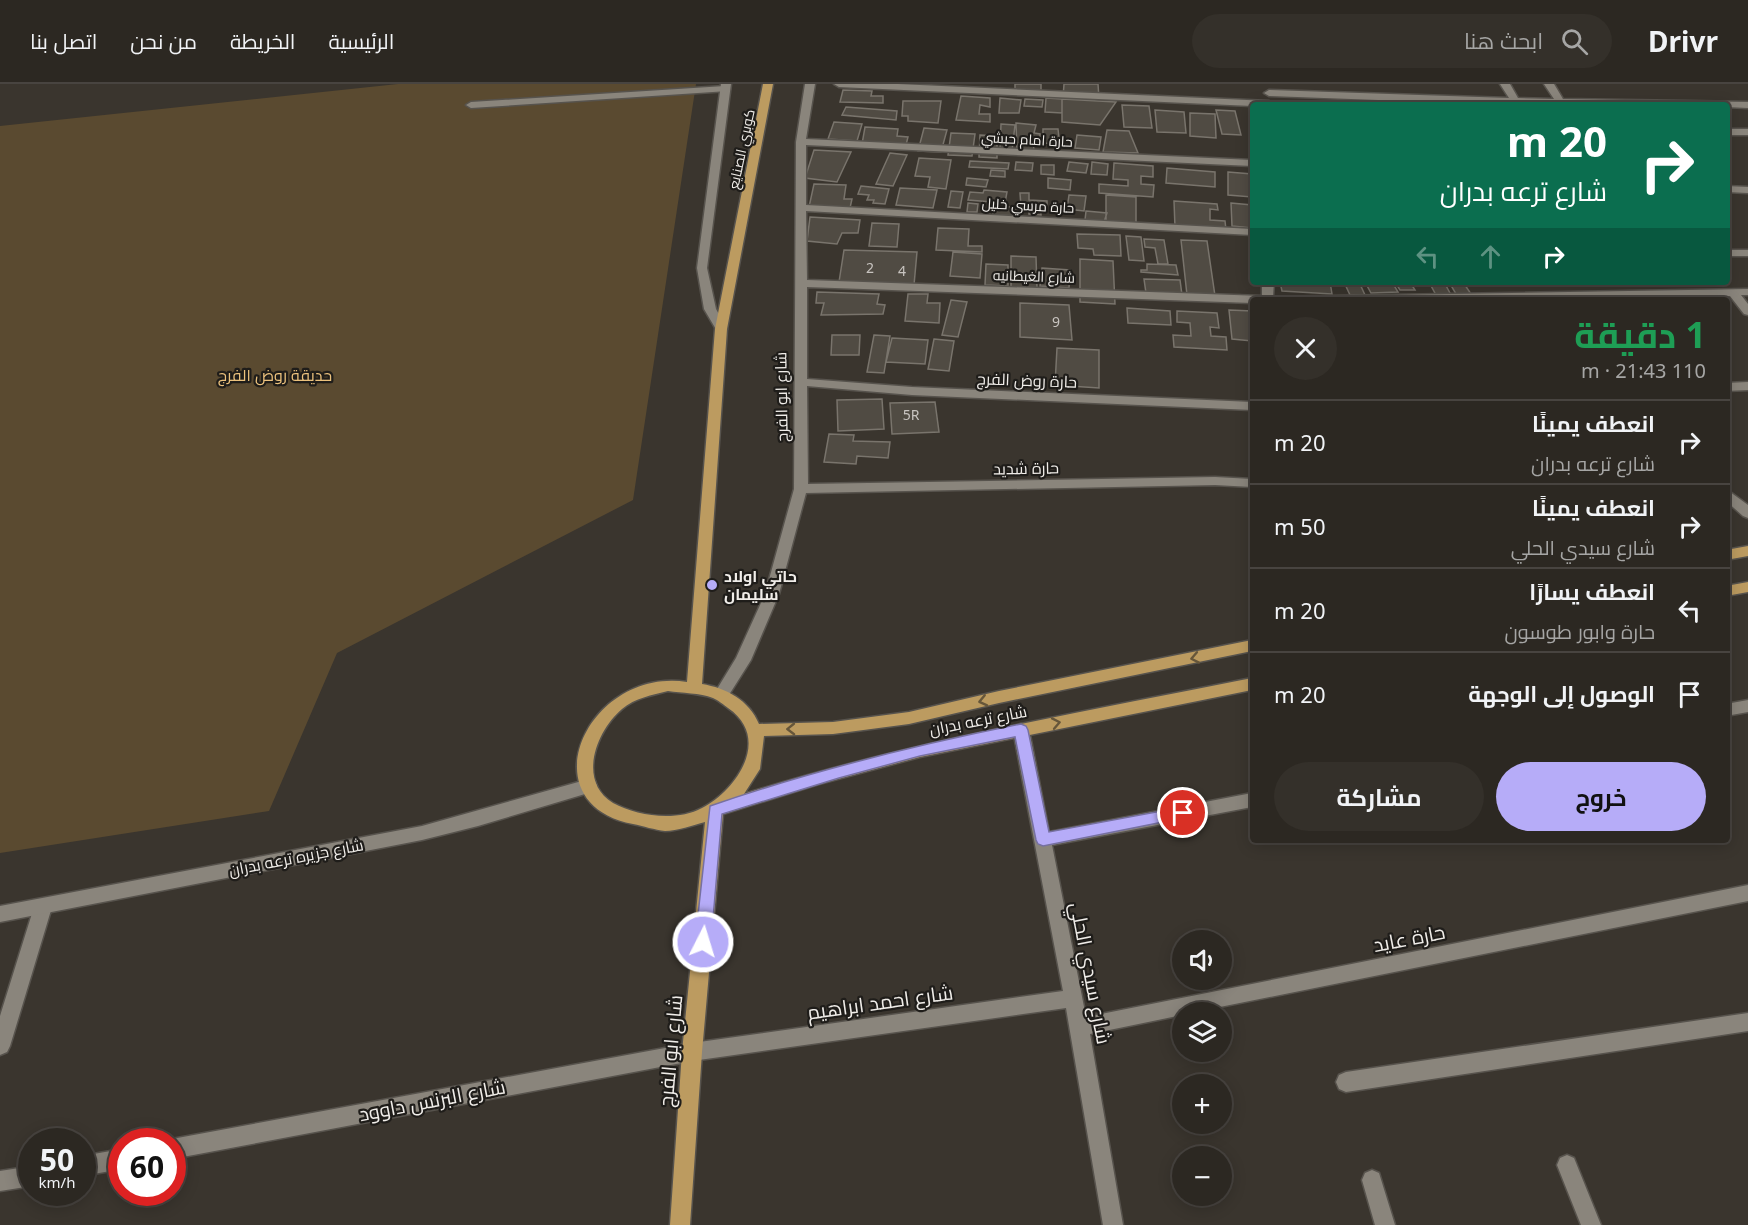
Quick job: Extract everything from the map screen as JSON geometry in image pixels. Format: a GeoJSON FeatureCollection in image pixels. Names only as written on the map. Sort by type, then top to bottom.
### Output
{"type":"FeatureCollection","features":[{"type":"Feature","properties":{"kind":"main road","name":"كوبري الصنايع"},"geometry":{"type":"LineString","coordinates":[[721,329],[768,84]]}},
{"type":"Feature","properties":{"kind":"main road"},"geometry":{"type":"LineString","coordinates":[[694,685],[721,329]]}},
{"type":"Feature","properties":{"kind":"main road"},"geometry":{"type":"LineString","coordinates":[[1730,554],[1748,551]]}},
{"type":"Feature","properties":{"kind":"main road"},"geometry":{"type":"LineString","coordinates":[[1730,590],[1748,587]]}},
{"type":"Feature","properties":{"kind":"main road","name":"شارع ترعه بدران"},"geometry":{"type":"LineString","coordinates":[[756,730],[833,728],[909,718],[999,697],[1250,646]]}},
{"type":"Feature","properties":{"kind":"main road","name":"شارع ترعه بدران"},"geometry":{"type":"LineString","coordinates":[[715,810],[819,777],[920,750],[1250,684]]}},
{"type":"Feature","properties":{"kind":"main road"},"geometry":{"type":"LineString","coordinates":[[668,685],[694,685],[723,694],[737,703],[748,715],[756,730],[758,751],[752,773],[737,794],[715,810],[680,823],[657,824],[635,820],[616,813],[600,801],[589,786],[584,764],[587,742],[599,721],[618,704],[641,691],[668,685]]}},
{"type":"Feature","properties":{"kind":"main road","name":"شارع ابو الفرج"},"geometry":{"type":"LineString","coordinates":[[680,1225],[692,1052],[715,810]]}},
{"type":"Feature","properties":{"kind":"street","name":"شارع ابو الفرج"},"geometry":{"type":"LineString","coordinates":[[723,694],[743,660],[772,594],[801,489],[801,142],[810,84]]}},
{"type":"Feature","properties":{"kind":"street"},"geometry":{"type":"LineString","coordinates":[[839,84],[1250,103]]}},
{"type":"Feature","properties":{"kind":"street"},"geometry":{"type":"LineString","coordinates":[[1505,84],[1516,102]]}},
{"type":"Feature","properties":{"kind":"street"},"geometry":{"type":"LineString","coordinates":[[1549,84],[1560,102]]}},
{"type":"Feature","properties":{"kind":"street"},"geometry":{"type":"LineString","coordinates":[[471,105],[725,87],[702,268],[710,309],[721,329]]}},
{"type":"Feature","properties":{"kind":"street"},"geometry":{"type":"LineString","coordinates":[[1269,89],[1499,102]]}},
{"type":"Feature","properties":{"kind":"street"},"geometry":{"type":"LineString","coordinates":[[1730,105],[1748,105]]}},
{"type":"Feature","properties":{"kind":"street"},"geometry":{"type":"LineString","coordinates":[[1730,132],[1748,132]]}},
{"type":"Feature","properties":{"kind":"street","name":"حارة امام حبشي"},"geometry":{"type":"LineString","coordinates":[[801,142],[1250,163]]}},
{"type":"Feature","properties":{"kind":"street"},"geometry":{"type":"LineString","coordinates":[[1730,189],[1748,190]]}},
{"type":"Feature","properties":{"kind":"street","name":"حارة مرسي خليل"},"geometry":{"type":"LineString","coordinates":[[801,208],[1250,232]]}},
{"type":"Feature","properties":{"kind":"street"},"geometry":{"type":"LineString","coordinates":[[1730,253],[1748,253]]}},
{"type":"Feature","properties":{"kind":"street","name":"شارع الغيطانيه"},"geometry":{"type":"LineString","coordinates":[[801,283],[1250,300]]}},
{"type":"Feature","properties":{"kind":"street"},"geometry":{"type":"LineString","coordinates":[[1733,292],[1748,312]]}},
{"type":"Feature","properties":{"kind":"street","name":"شارع الغيطانيه"},"geometry":{"type":"LineString","coordinates":[[1442,297],[1748,292]]}},
{"type":"Feature","properties":{"kind":"street","name":"حارة روض الفرج"},"geometry":{"type":"LineString","coordinates":[[801,382],[912,392],[1250,406]]}},
{"type":"Feature","properties":{"kind":"street"},"geometry":{"type":"LineString","coordinates":[[1730,387],[1748,386]]}},
{"type":"Feature","properties":{"kind":"street","name":"حارة شديد"},"geometry":{"type":"LineString","coordinates":[[801,489],[1215,481],[1250,483]]}},
{"type":"Feature","properties":{"kind":"street"},"geometry":{"type":"LineString","coordinates":[[1730,496],[1748,513]]}},
{"type":"Feature","properties":{"kind":"street"},"geometry":{"type":"LineString","coordinates":[[1730,709],[1748,706]]}},
{"type":"Feature","properties":{"kind":"street","name":"شارع سيدي الحلي"},"geometry":{"type":"LineString","coordinates":[[1021,730],[1079,1027],[1113,1225]]}},
{"type":"Feature","properties":{"kind":"street","name":"شارع جزيره ترعه بدران"},"geometry":{"type":"LineString","coordinates":[[0,914],[422,833],[589,786]]}},
{"type":"Feature","properties":{"kind":"street"},"geometry":{"type":"LineString","coordinates":[[1043,840],[1250,800]]}},
{"type":"Feature","properties":{"kind":"street","name":"حارة عايد"},"geometry":{"type":"LineString","coordinates":[[1079,1027],[1748,893]]}},
{"type":"Feature","properties":{"kind":"street"},"geometry":{"type":"LineString","coordinates":[[0,1046],[43,907]]}},
{"type":"Feature","properties":{"kind":"street","name":"شارع احمد ابراهيم"},"geometry":{"type":"LineString","coordinates":[[692,1052],[1073,998]]}},
{"type":"Feature","properties":{"kind":"street"},"geometry":{"type":"LineString","coordinates":[[1346,1082],[1748,1022]]}},
{"type":"Feature","properties":{"kind":"street","name":"شارع البرنس داوود"},"geometry":{"type":"LineString","coordinates":[[186,1146],[692,1052]]}},
{"type":"Feature","properties":{"kind":"street"},"geometry":{"type":"LineString","coordinates":[[1567,1165],[1591,1225]]}},
{"type":"Feature","properties":{"kind":"street"},"geometry":{"type":"LineString","coordinates":[[0,1181],[18,1178]]}},
{"type":"Feature","properties":{"kind":"street"},"geometry":{"type":"LineString","coordinates":[[1372,1180],[1385,1225]]}},
{"type":"Feature","properties":{"kind":"green space","name":"حديقة روض الفرج"},"geometry":{"type":"Polygon","coordinates":[[[398,84],[696,84],[633,500],[337,653],[269,811],[0,853],[0,126],[398,84]]]}},
{"type":"Feature","properties":{"kind":"building"},"geometry":{"type":"Polygon","coordinates":[[[1015,84],[1041,84],[1041,96],[1015,95],[1015,84]]]}},
{"type":"Feature","properties":{"kind":"building"},"geometry":{"type":"Polygon","coordinates":[[[1064,84],[1098,84],[1099,99],[1063,98],[1064,84]]]}},
{"type":"Feature","properties":{"kind":"building"},"geometry":{"type":"Polygon","coordinates":[[[843,90],[872,91],[871,96],[883,96],[883,103],[840,102],[843,90]]]}},
{"type":"Feature","properties":{"kind":"building"},"geometry":{"type":"Polygon","coordinates":[[[961,96],[990,98],[990,107],[980,105],[979,114],[990,114],[990,122],[956,120],[961,96]]]}},
{"type":"Feature","properties":{"kind":"building"},"geometry":{"type":"Polygon","coordinates":[[[1000,98],[1021,100],[1019,113],[999,113],[1000,98]]]}},
{"type":"Feature","properties":{"kind":"building"},"geometry":{"type":"Polygon","coordinates":[[[1046,98],[1062,99],[1062,113],[1045,112],[1046,98]]]}},
{"type":"Feature","properties":{"kind":"building"},"geometry":{"type":"Polygon","coordinates":[[[1025,99],[1043,100],[1042,107],[1024,106],[1025,99]]]}},
{"type":"Feature","properties":{"kind":"building"},"geometry":{"type":"Polygon","coordinates":[[[1062,99],[1116,102],[1100,125],[1062,122],[1062,99]]]}},
{"type":"Feature","properties":{"kind":"building"},"geometry":{"type":"Polygon","coordinates":[[[903,101],[941,101],[938,123],[908,121],[908,116],[902,116],[903,101]]]}},
{"type":"Feature","properties":{"kind":"building"},"geometry":{"type":"Polygon","coordinates":[[[1122,105],[1149,106],[1152,128],[1124,127],[1122,105]]]}},
{"type":"Feature","properties":{"kind":"building"},"geometry":{"type":"Polygon","coordinates":[[[846,107],[897,111],[896,120],[842,115],[846,107]]]}},
{"type":"Feature","properties":{"kind":"building"},"geometry":{"type":"Polygon","coordinates":[[[1155,110],[1184,112],[1186,133],[1157,132],[1155,110]]]}},
{"type":"Feature","properties":{"kind":"building"},"geometry":{"type":"Polygon","coordinates":[[[1216,110],[1235,111],[1241,135],[1222,134],[1216,110]]]}},
{"type":"Feature","properties":{"kind":"building"},"geometry":{"type":"Polygon","coordinates":[[[1190,113],[1215,114],[1216,138],[1190,136],[1190,113]]]}},
{"type":"Feature","properties":{"kind":"building"},"geometry":{"type":"Polygon","coordinates":[[[834,122],[862,124],[857,141],[828,139],[834,122]]]}},
{"type":"Feature","properties":{"kind":"building"},"geometry":{"type":"Polygon","coordinates":[[[1016,123],[1036,125],[1034,133],[1040,134],[1040,138],[1033,138],[1034,151],[1017,151],[1016,123]]]}},
{"type":"Feature","properties":{"kind":"building"},"geometry":{"type":"Polygon","coordinates":[[[1001,124],[1015,125],[1012,151],[1000,150],[1001,124]]]}},
{"type":"Feature","properties":{"kind":"building"},"geometry":{"type":"Polygon","coordinates":[[[865,127],[898,129],[897,136],[908,137],[906,145],[862,144],[865,127]]]}},
{"type":"Feature","properties":{"kind":"building"},"geometry":{"type":"Polygon","coordinates":[[[924,128],[947,130],[941,152],[918,151],[924,128]]]}},
{"type":"Feature","properties":{"kind":"building"},"geometry":{"type":"Polygon","coordinates":[[[1043,129],[1058,129],[1059,138],[1063,138],[1063,144],[1043,143],[1043,129]]]}},
{"type":"Feature","properties":{"kind":"building"},"geometry":{"type":"Polygon","coordinates":[[[1107,130],[1129,131],[1138,153],[1103,152],[1107,130]]]}},
{"type":"Feature","properties":{"kind":"building"},"geometry":{"type":"Polygon","coordinates":[[[951,133],[975,134],[972,156],[948,155],[951,133]]]}},
{"type":"Feature","properties":{"kind":"building"},"geometry":{"type":"Polygon","coordinates":[[[980,135],[997,136],[997,158],[979,157],[980,135]]]}},
{"type":"Feature","properties":{"kind":"building"},"geometry":{"type":"Polygon","coordinates":[[[1077,135],[1101,137],[1099,150],[1075,148],[1077,135]]]}},
{"type":"Feature","properties":{"kind":"building"},"geometry":{"type":"Polygon","coordinates":[[[814,150],[851,152],[837,182],[805,178],[814,150]]]}},
{"type":"Feature","properties":{"kind":"building"},"geometry":{"type":"Polygon","coordinates":[[[890,153],[907,155],[893,186],[876,184],[890,153]]]}},
{"type":"Feature","properties":{"kind":"building"},"geometry":{"type":"Polygon","coordinates":[[[919,158],[951,160],[946,189],[928,187],[930,177],[915,176],[919,158]]]}},
{"type":"Feature","properties":{"kind":"building"},"geometry":{"type":"Polygon","coordinates":[[[970,161],[1009,163],[1008,169],[969,167],[970,161]]]}},
{"type":"Feature","properties":{"kind":"building"},"geometry":{"type":"Polygon","coordinates":[[[1016,162],[1033,163],[1032,171],[1015,170],[1016,162]]]}},
{"type":"Feature","properties":{"kind":"building"},"geometry":{"type":"Polygon","coordinates":[[[1069,162],[1088,164],[1086,173],[1067,171],[1069,162]]]}},
{"type":"Feature","properties":{"kind":"building"},"geometry":{"type":"Polygon","coordinates":[[[1092,162],[1108,164],[1107,175],[1091,174],[1092,162]]]}},
{"type":"Feature","properties":{"kind":"building"},"geometry":{"type":"Polygon","coordinates":[[[1114,163],[1153,166],[1153,177],[1141,176],[1141,184],[1154,185],[1153,197],[1099,193],[1099,184],[1128,186],[1128,180],[1113,179],[1114,163]]]}},
{"type":"Feature","properties":{"kind":"building"},"geometry":{"type":"Polygon","coordinates":[[[1041,165],[1054,165],[1054,175],[1041,174],[1041,165]]]}},
{"type":"Feature","properties":{"kind":"building"},"geometry":{"type":"Polygon","coordinates":[[[1167,168],[1215,172],[1215,187],[1166,183],[1167,168]]]}},
{"type":"Feature","properties":{"kind":"building"},"geometry":{"type":"Polygon","coordinates":[[[991,170],[1005,171],[1005,177],[990,176],[991,170]]]}},
{"type":"Feature","properties":{"kind":"building"},"geometry":{"type":"Polygon","coordinates":[[[1228,172],[1250,174],[1250,197],[1228,195],[1228,172]]]}},
{"type":"Feature","properties":{"kind":"building"},"geometry":{"type":"Polygon","coordinates":[[[967,178],[988,180],[986,187],[966,185],[967,178]]]}},
{"type":"Feature","properties":{"kind":"building"},"geometry":{"type":"Polygon","coordinates":[[[1048,178],[1071,180],[1070,190],[1048,188],[1048,178]]]}},
{"type":"Feature","properties":{"kind":"building"},"geometry":{"type":"Polygon","coordinates":[[[814,184],[846,185],[844,199],[852,199],[850,208],[809,207],[814,184]]]}},
{"type":"Feature","properties":{"kind":"building"},"geometry":{"type":"Polygon","coordinates":[[[861,186],[889,189],[885,204],[873,203],[874,200],[867,200],[869,195],[858,194],[861,186]]]}},
{"type":"Feature","properties":{"kind":"building"},"geometry":{"type":"Polygon","coordinates":[[[900,188],[937,190],[933,208],[896,205],[900,188]]]}},
{"type":"Feature","properties":{"kind":"building"},"geometry":{"type":"Polygon","coordinates":[[[984,190],[1007,192],[1005,203],[968,200],[970,192],[983,193],[984,190]]]}},
{"type":"Feature","properties":{"kind":"building"},"geometry":{"type":"Polygon","coordinates":[[[951,191],[963,192],[960,208],[948,207],[951,191]]]}},
{"type":"Feature","properties":{"kind":"building"},"geometry":{"type":"Polygon","coordinates":[[[1020,193],[1029,193],[1029,200],[1047,201],[1047,206],[1041,206],[1041,215],[1029,214],[1029,208],[1021,207],[1020,193]]]}},
{"type":"Feature","properties":{"kind":"building"},"geometry":{"type":"Polygon","coordinates":[[[1069,195],[1086,196],[1084,211],[1067,209],[1069,195]]]}},
{"type":"Feature","properties":{"kind":"building"},"geometry":{"type":"Polygon","coordinates":[[[1106,195],[1136,197],[1136,223],[1106,222],[1106,195]]]}},
{"type":"Feature","properties":{"kind":"building"},"geometry":{"type":"Polygon","coordinates":[[[1174,201],[1217,204],[1218,210],[1210,209],[1210,220],[1225,221],[1226,230],[1175,227],[1174,201]]]}},
{"type":"Feature","properties":{"kind":"building"},"geometry":{"type":"Polygon","coordinates":[[[968,203],[978,204],[977,212],[967,212],[968,203]]]}},
{"type":"Feature","properties":{"kind":"building"},"geometry":{"type":"Polygon","coordinates":[[[1231,203],[1250,205],[1250,228],[1232,226],[1231,203]]]}},
{"type":"Feature","properties":{"kind":"building"},"geometry":{"type":"Polygon","coordinates":[[[993,207],[1021,207],[1021,216],[993,215],[993,207]]]}},
{"type":"Feature","properties":{"kind":"building"},"geometry":{"type":"Polygon","coordinates":[[[1086,211],[1107,213],[1104,222],[1085,220],[1086,211]]]}},
{"type":"Feature","properties":{"kind":"building"},"geometry":{"type":"Polygon","coordinates":[[[810,217],[860,220],[858,233],[842,233],[837,244],[807,241],[810,217]]]}},
{"type":"Feature","properties":{"kind":"building"},"geometry":{"type":"Polygon","coordinates":[[[872,223],[899,224],[897,247],[869,246],[872,223]]]}},
{"type":"Feature","properties":{"kind":"building"},"geometry":{"type":"Polygon","coordinates":[[[938,228],[969,229],[968,246],[982,246],[982,252],[936,250],[938,228]]]}},
{"type":"Feature","properties":{"kind":"building"},"geometry":{"type":"Polygon","coordinates":[[[1077,234],[1120,235],[1121,256],[1094,255],[1093,249],[1078,248],[1077,234]]]}},
{"type":"Feature","properties":{"kind":"building"},"geometry":{"type":"Polygon","coordinates":[[[1126,236],[1141,237],[1144,261],[1129,260],[1126,236]]]}},
{"type":"Feature","properties":{"kind":"building"},"geometry":{"type":"Polygon","coordinates":[[[1144,239],[1164,240],[1168,264],[1158,264],[1155,248],[1145,247],[1144,239]]]}},
{"type":"Feature","properties":{"kind":"building"},"geometry":{"type":"Polygon","coordinates":[[[1181,240],[1207,241],[1215,296],[1187,295],[1181,240]]]}},
{"type":"Feature","properties":{"kind":"building"},"geometry":{"type":"Polygon","coordinates":[[[844,250],[917,252],[914,285],[839,282],[844,250]]]}},
{"type":"Feature","properties":{"kind":"building"},"geometry":{"type":"Polygon","coordinates":[[[953,252],[982,254],[980,278],[950,276],[953,252]]]}},
{"type":"Feature","properties":{"kind":"building"},"geometry":{"type":"Polygon","coordinates":[[[1011,256],[1036,257],[1037,288],[1011,287],[1011,256]]]}},
{"type":"Feature","properties":{"kind":"building"},"geometry":{"type":"Polygon","coordinates":[[[1080,259],[1113,261],[1115,304],[1080,302],[1080,259]]]}},
{"type":"Feature","properties":{"kind":"building"},"geometry":{"type":"Polygon","coordinates":[[[986,264],[1008,265],[1008,286],[985,285],[986,264]]]}},
{"type":"Feature","properties":{"kind":"building"},"geometry":{"type":"Polygon","coordinates":[[[1147,264],[1176,265],[1178,275],[1141,272],[1141,270],[1147,270],[1147,264]]]}},
{"type":"Feature","properties":{"kind":"building"},"geometry":{"type":"Polygon","coordinates":[[[1042,268],[1070,270],[1069,288],[1040,286],[1042,268]]]}},
{"type":"Feature","properties":{"kind":"building"},"geometry":{"type":"Polygon","coordinates":[[[1144,279],[1180,280],[1182,295],[1146,293],[1144,279]]]}},
{"type":"Feature","properties":{"kind":"building"},"geometry":{"type":"Polygon","coordinates":[[[1281,285],[1330,285],[1332,294],[1282,291],[1281,285]]]}},
{"type":"Feature","properties":{"kind":"building"},"geometry":{"type":"Polygon","coordinates":[[[1345,285],[1360,285],[1365,295],[1350,295],[1345,285]]]}},
{"type":"Feature","properties":{"kind":"building"},"geometry":{"type":"Polygon","coordinates":[[[1367,285],[1394,285],[1398,292],[1371,293],[1367,285]]]}},
{"type":"Feature","properties":{"kind":"building"},"geometry":{"type":"Polygon","coordinates":[[[1397,285],[1412,285],[1415,290],[1400,290],[1397,285]]]}},
{"type":"Feature","properties":{"kind":"building"},"geometry":{"type":"Polygon","coordinates":[[[1431,285],[1446,285],[1451,295],[1436,295],[1431,285]]]}},
{"type":"Feature","properties":{"kind":"building"},"geometry":{"type":"Polygon","coordinates":[[[1451,285],[1465,285],[1471,294],[1456,294],[1451,285]]]}},
{"type":"Feature","properties":{"kind":"building"},"geometry":{"type":"Polygon","coordinates":[[[817,292],[879,294],[877,304],[885,305],[883,314],[821,315],[824,303],[816,303],[817,292]]]}},
{"type":"Feature","properties":{"kind":"building"},"geometry":{"type":"Polygon","coordinates":[[[908,294],[928,294],[927,303],[940,303],[939,323],[905,321],[908,294]]]}},
{"type":"Feature","properties":{"kind":"building"},"geometry":{"type":"Polygon","coordinates":[[[951,300],[967,302],[958,337],[942,335],[951,300]]]}},
{"type":"Feature","properties":{"kind":"building"},"geometry":{"type":"Polygon","coordinates":[[[1020,303],[1069,305],[1072,340],[1020,337],[1020,303]]]}},
{"type":"Feature","properties":{"kind":"building"},"geometry":{"type":"Polygon","coordinates":[[[1127,308],[1170,311],[1171,325],[1128,323],[1127,308]]]}},
{"type":"Feature","properties":{"kind":"building"},"geometry":{"type":"Polygon","coordinates":[[[1229,310],[1250,311],[1250,341],[1232,339],[1229,310]]]}},
{"type":"Feature","properties":{"kind":"building"},"geometry":{"type":"Polygon","coordinates":[[[1177,311],[1217,313],[1219,328],[1210,327],[1211,336],[1226,337],[1227,350],[1174,347],[1173,335],[1191,336],[1190,323],[1177,322],[1177,311]]]}},
{"type":"Feature","properties":{"kind":"building"},"geometry":{"type":"Polygon","coordinates":[[[832,335],[860,335],[859,355],[831,355],[832,335]]]}},
{"type":"Feature","properties":{"kind":"building"},"geometry":{"type":"Polygon","coordinates":[[[874,335],[890,336],[884,373],[867,372],[874,335]]]}},
{"type":"Feature","properties":{"kind":"building"},"geometry":{"type":"Polygon","coordinates":[[[892,338],[928,340],[925,364],[886,362],[892,338]]]}},
{"type":"Feature","properties":{"kind":"building"},"geometry":{"type":"Polygon","coordinates":[[[934,339],[954,341],[949,371],[928,369],[934,339]]]}},
{"type":"Feature","properties":{"kind":"building"},"geometry":{"type":"Polygon","coordinates":[[[1057,348],[1099,350],[1099,388],[1055,385],[1057,348]]]}},
{"type":"Feature","properties":{"kind":"building"},"geometry":{"type":"Polygon","coordinates":[[[882,399],[884,429],[838,431],[837,400],[882,399]]]}},
{"type":"Feature","properties":{"kind":"building"},"geometry":{"type":"Polygon","coordinates":[[[935,402],[939,432],[892,434],[890,403],[935,402]]]}},
{"type":"Feature","properties":{"kind":"building"},"geometry":{"type":"Polygon","coordinates":[[[829,434],[854,435],[853,441],[890,442],[888,458],[857,456],[856,464],[824,462],[829,434]]]}},
{"type":"Feature","properties":{"kind":"place","name":"حاتي اولاد سليمان"},"geometry":{"type":"Point","coordinates":[712,585]}},
{"type":"Feature","properties":{"kind":"route"},"geometry":{"type":"LineString","coordinates":[[703,942],[715,810],[819,777],[920,750],[1021,730],[1043,840],[1183,813]]}}]}
